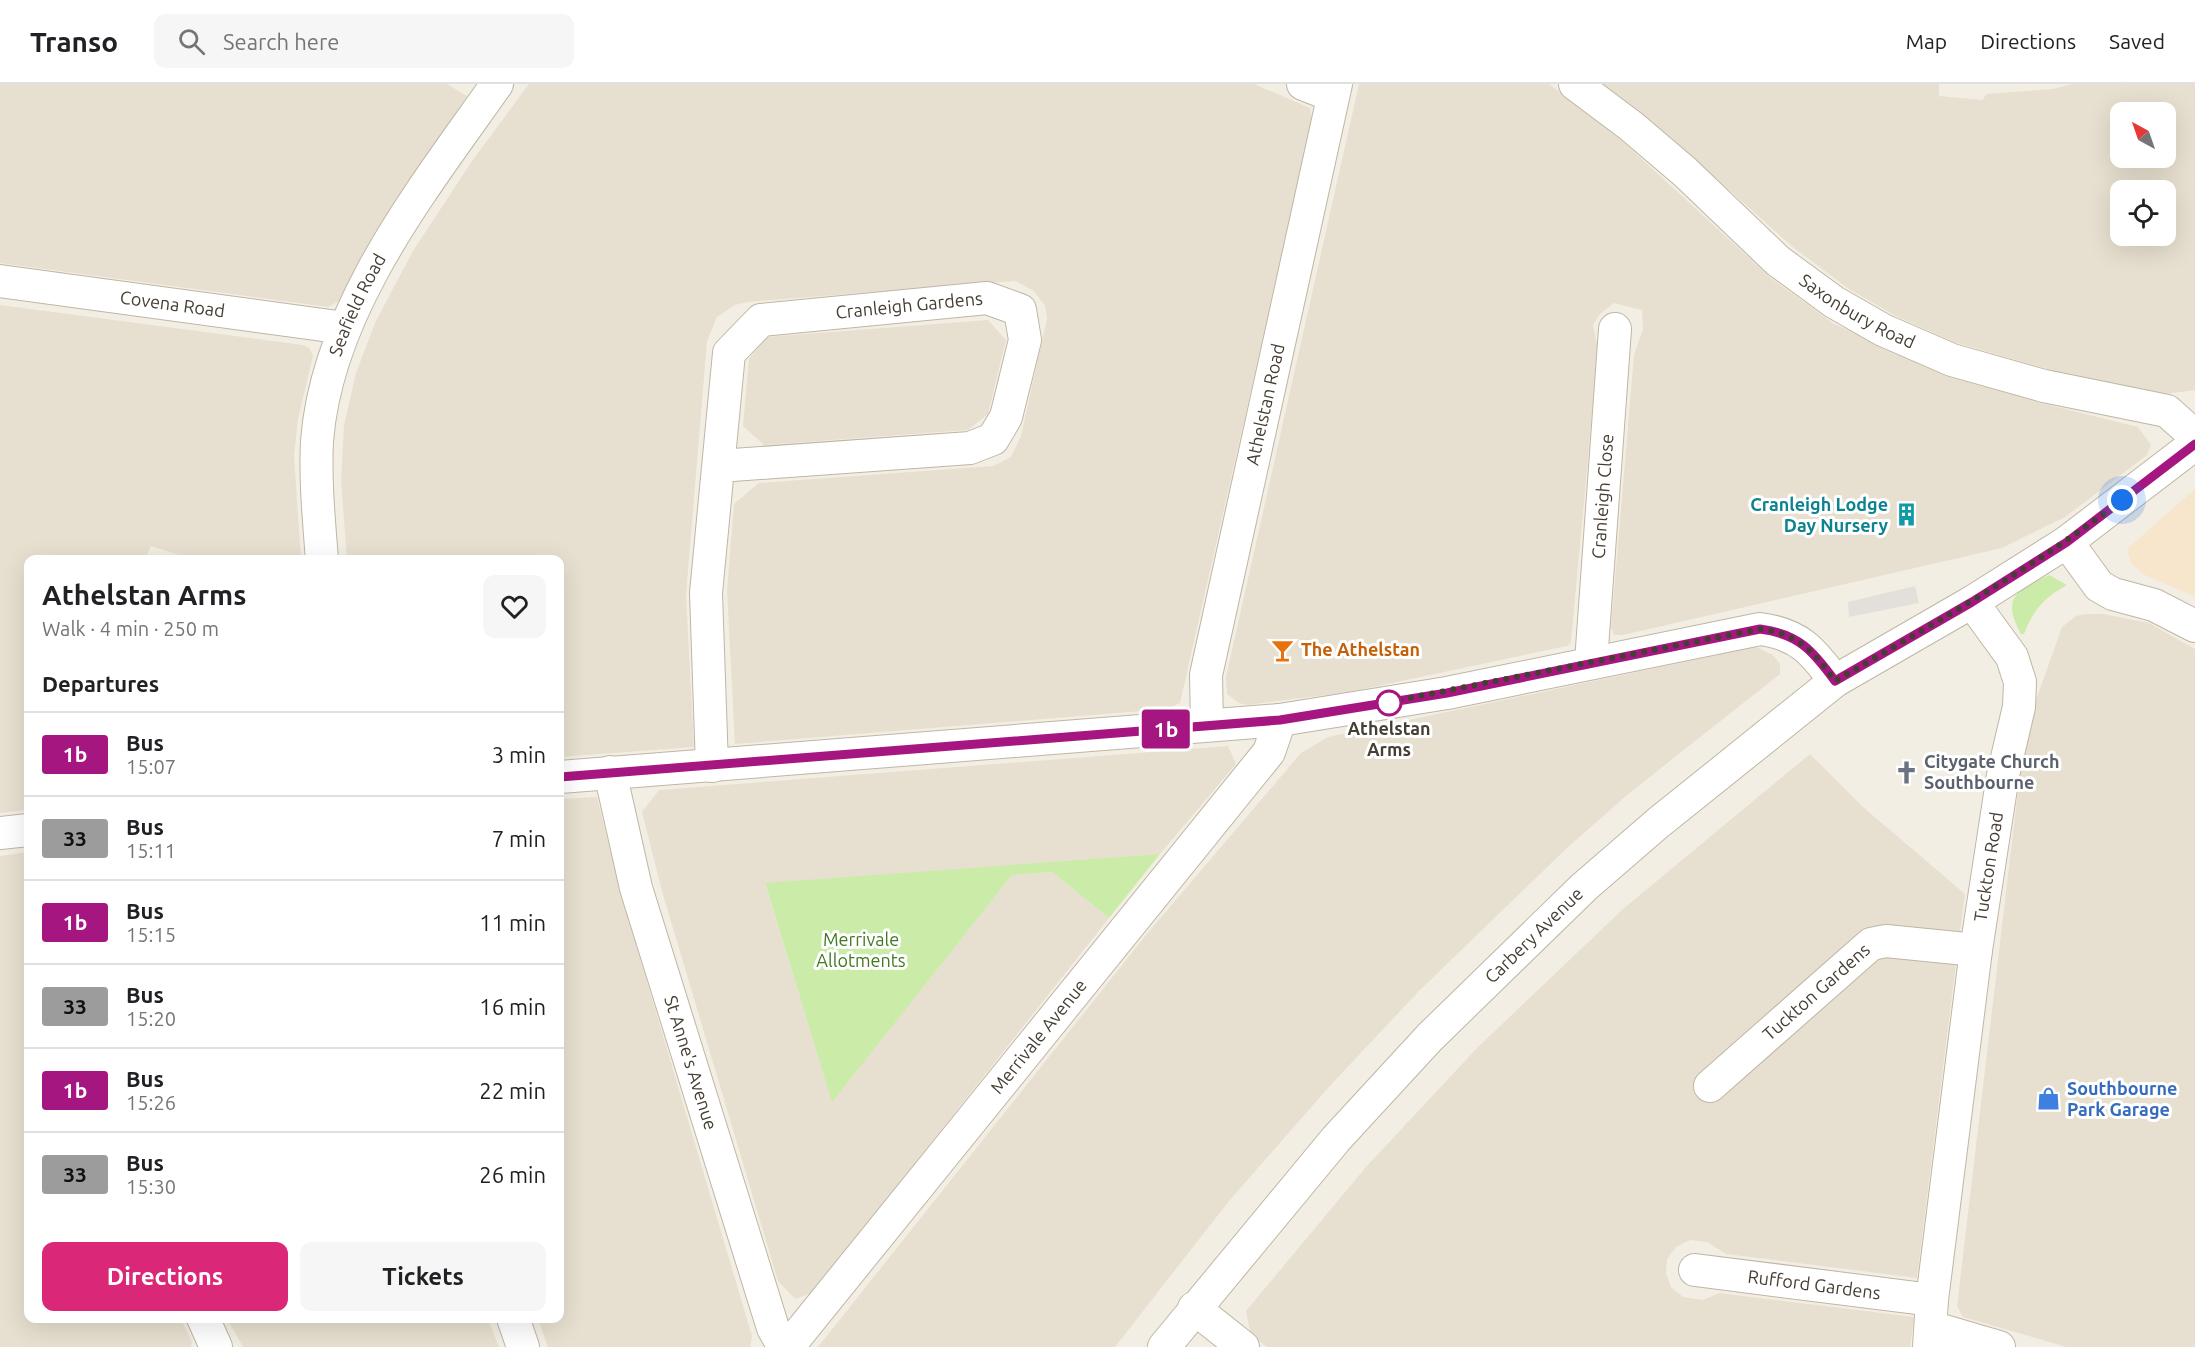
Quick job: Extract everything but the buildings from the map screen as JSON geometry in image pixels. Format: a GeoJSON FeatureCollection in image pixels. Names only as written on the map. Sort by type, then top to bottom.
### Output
{"type":"FeatureCollection","features":[{"type":"Feature","properties":{"kind":"street","name":"Seafield Road"},"geometry":{"type":"LineString","coordinates":[[322,555],[317,441],[328,376],[345,328],[375,268],[430,178],[497,84]]}},
{"type":"Feature","properties":{"kind":"street"},"geometry":{"type":"LineString","coordinates":[[1304,84],[1335,90]]}},
{"type":"Feature","properties":{"kind":"street","name":"Saxonbury Road"},"geometry":{"type":"LineString","coordinates":[[1575,84],[1630,126],[1684,172],[1778,261],[1833,302],[1883,330],[1952,360],[2044,386],[2167,411],[2195,436]]}},
{"type":"Feature","properties":{"kind":"street","name":"Athelstan Road"},"geometry":{"type":"LineString","coordinates":[[1207,725],[1206,675],[1335,90]]}},
{"type":"Feature","properties":{"kind":"street","name":"Covena Road"},"geometry":{"type":"LineString","coordinates":[[0,281],[345,328]]}},
{"type":"Feature","properties":{"kind":"street","name":"Cranleigh Gardens"},"geometry":{"type":"LineString","coordinates":[[712,766],[706,593],[729,353],[761,320],[987,298],[1020,310],[1024,340],[1006,417],[993,439],[970,448],[719,466]]}},
{"type":"Feature","properties":{"kind":"street","name":"Cranleigh Close"},"geometry":{"type":"LineString","coordinates":[[1592,662],[1615,329]]}},
{"type":"Feature","properties":{"kind":"street"},"geometry":{"type":"LineString","coordinates":[[1972,602],[2067,542],[2195,444]]}},
{"type":"Feature","properties":{"kind":"street"},"geometry":{"type":"LineString","coordinates":[[2067,542],[2099,586],[2113,594],[2154,605],[2195,626]]}},
{"type":"Feature","properties":{"kind":"street","name":"Carbery Avenue"},"geometry":{"type":"LineString","coordinates":[[1164,1347],[1194,1308],[1336,1140],[1430,1038],[1584,887],[1658,823],[1835,681],[1972,602]]}},
{"type":"Feature","properties":{"kind":"street","name":"Tuckton Road"},"geometry":{"type":"LineString","coordinates":[[1931,1325],[1976,950],[2004,775],[2019,707],[2020,682],[2012,657],[1972,602]]}},
{"type":"Feature","properties":{"kind":"street"},"geometry":{"type":"LineString","coordinates":[[564,777],[1280,720],[1447,693],[1760,629],[1782,632],[1799,641],[1817,658],[1835,681]]}},
{"type":"Feature","properties":{"kind":"street","name":"Merrivale Avenue"},"geometry":{"type":"LineString","coordinates":[[786,1347],[1269,752],[1280,720]]}},
{"type":"Feature","properties":{"kind":"street","name":"St Anne's Avenue"},"geometry":{"type":"LineString","coordinates":[[610,772],[636,888],[773,1328],[786,1347]]}},
{"type":"Feature","properties":{"kind":"street"},"geometry":{"type":"LineString","coordinates":[[0,833],[24,830]]}},
{"type":"Feature","properties":{"kind":"street","name":"Tuckton Gardens"},"geometry":{"type":"LineString","coordinates":[[1710,1086],[1871,944],[1886,941],[1976,950]]}},
{"type":"Feature","properties":{"kind":"street","name":"Rufford Gardens"},"geometry":{"type":"LineString","coordinates":[[1695,1270],[1931,1325],[1999,1347]]}},
{"type":"Feature","properties":{"kind":"street"},"geometry":{"type":"LineString","coordinates":[[1194,1308],[1243,1347]]}},
{"type":"Feature","properties":{"kind":"street"},"geometry":{"type":"LineString","coordinates":[[205,1323],[216,1347]]}},
{"type":"Feature","properties":{"kind":"street"},"geometry":{"type":"LineString","coordinates":[[515,1323],[523,1347]]}},
{"type":"Feature","properties":{"kind":"shaded area"},"geometry":{"type":"Polygon","coordinates":[[[0,84],[447,84],[467,96],[395,202],[359,261],[339,301],[328,307],[0,263],[0,84]]]}},
{"type":"Feature","properties":{"kind":"shaded area"},"geometry":{"type":"Polygon","coordinates":[[[529,84],[1254,84],[1310,108],[1312,121],[1180,703],[1167,709],[735,744],[727,590],[734,504],[759,483],[993,466],[1011,457],[1021,436],[1047,318],[1045,306],[1034,291],[1015,281],[747,302],[735,305],[717,317],[707,341],[686,595],[694,747],[564,757],[564,555],[347,555],[341,480],[344,425],[356,373],[375,323],[413,251],[472,161],[529,84]]]}},
{"type":"Feature","properties":{"kind":"shaded area"},"geometry":{"type":"Polygon","coordinates":[[[1359,84],[1549,84],[1619,138],[1772,279],[1834,324],[1951,374],[2041,403],[2138,427],[2151,445],[2147,455],[2065,517],[2002,548],[1623,635],[1614,635],[1611,627],[1634,355],[1643,329],[1642,310],[1614,303],[1600,314],[1593,325],[1598,349],[1571,642],[1567,646],[1349,692],[1247,705],[1239,703],[1227,694],[1226,677],[1359,84]]]}},
{"type":"Feature","properties":{"kind":"shaded area"},"geometry":{"type":"Polygon","coordinates":[[[1597,84],[1939,84],[1939,96],[1982,100],[1987,94],[2053,89],[2072,84],[2195,84],[2195,390],[2165,394],[2058,372],[1954,342],[1896,316],[1849,289],[1794,248],[1717,179],[1597,84]]]}},
{"type":"Feature","properties":{"kind":"shaded area"},"geometry":{"type":"Polygon","coordinates":[[[0,305],[303,345],[309,348],[313,356],[298,419],[294,456],[301,555],[179,555],[151,546],[147,555],[24,555],[24,810],[0,813],[0,305]]]}},
{"type":"Feature","properties":{"kind":"shaded area"},"geometry":{"type":"Polygon","coordinates":[[[988,320],[1006,340],[988,414],[968,430],[764,445],[743,426],[749,359],[766,337],[988,320]]]}},
{"type":"Feature","properties":{"kind":"shaded area"},"geometry":{"type":"Polygon","coordinates":[[[2195,489],[2195,597],[2143,574],[2131,563],[2127,549],[2195,489]]]}},
{"type":"Feature","properties":{"kind":"shaded area"},"geometry":{"type":"Polygon","coordinates":[[[1915,586],[1919,603],[1849,617],[1848,602],[1915,586]]]}},
{"type":"Feature","properties":{"kind":"shaded area"},"geometry":{"type":"Polygon","coordinates":[[[2103,614],[2149,623],[2195,649],[2195,1347],[2067,1347],[1963,1317],[1957,1306],[2020,774],[2032,711],[2062,627],[2076,616],[2103,614]]]}},
{"type":"Feature","properties":{"kind":"shaded area"},"geometry":{"type":"Polygon","coordinates":[[[1756,647],[1773,655],[1780,664],[1780,674],[1627,795],[1567,848],[1419,991],[1327,1089],[1229,1201],[1115,1347],[818,1347],[1146,935],[1301,753],[1328,737],[1756,647]]]}},
{"type":"Feature","properties":{"kind":"shaded area"},"geometry":{"type":"Polygon","coordinates":[[[1228,746],[1236,764],[1160,854],[765,884],[832,1101],[1012,875],[1052,872],[1109,918],[812,1293],[795,1299],[778,1281],[662,891],[642,812],[659,790],[1228,746]]]}},
{"type":"Feature","properties":{"kind":"shaded area"},"geometry":{"type":"Polygon","coordinates":[[[1810,754],[1863,807],[1965,894],[1960,932],[1952,936],[1885,952],[1956,963],[1917,1278],[1726,1254],[1707,1242],[1690,1240],[1676,1247],[1667,1259],[1666,1273],[1671,1287],[1683,1297],[1703,1300],[1719,1293],[1914,1317],[1910,1347],[1267,1347],[1251,1335],[1246,1311],[1366,1167],[1477,1048],[1623,909],[1810,754]]]}},
{"type":"Feature","properties":{"kind":"shaded area"},"geometry":{"type":"Polygon","coordinates":[[[597,797],[621,894],[752,1336],[750,1347],[548,1347],[539,1323],[564,1323],[564,799],[597,797]]]}},
{"type":"Feature","properties":{"kind":"shaded area"},"geometry":{"type":"Polygon","coordinates":[[[24,853],[24,1323],[183,1323],[192,1342],[191,1347],[0,1347],[0,856],[24,853]]]}},
{"type":"Feature","properties":{"kind":"shaded area"},"geometry":{"type":"Polygon","coordinates":[[[229,1323],[490,1323],[499,1347],[243,1347],[229,1323]]]}},
{"type":"Feature","properties":{"kind":"green space"},"geometry":{"type":"Polygon","coordinates":[[[2049,575],[2067,585],[2052,594],[2041,605],[2031,618],[2024,634],[2021,634],[2012,611],[2012,603],[2020,591],[2049,575]]]}},
{"type":"Feature","properties":{"kind":"green space","name":"Merrivale Allotments"},"geometry":{"type":"Polygon","coordinates":[[[1160,854],[1109,918],[1052,872],[1012,875],[832,1102],[765,883],[1160,854]]]}},
{"type":"Feature","properties":{"kind":"bus line","name":"1b"},"geometry":{"type":"LineString","coordinates":[[564,777],[1280,720],[1447,693],[1760,629],[1782,632],[1799,641],[1817,658],[1835,681],[1972,602],[2067,542],[2195,444]]}},
{"type":"Feature","properties":{"kind":"place","name":"Cranleigh Lodge Day Nursery"},"geometry":{"type":"Point","coordinates":[1906,515]}},
{"type":"Feature","properties":{"kind":"place","name":"The Athelstan"},"geometry":{"type":"Point","coordinates":[1283,650]}},
{"type":"Feature","properties":{"kind":"place","name":"Athelstan Arms"},"geometry":{"type":"Point","coordinates":[1389,703]}},
{"type":"Feature","properties":{"kind":"place","name":"Citygate Church Southbourne"},"geometry":{"type":"Point","coordinates":[1906,772]}},
{"type":"Feature","properties":{"kind":"place","name":"Southbourne Park Garage"},"geometry":{"type":"Point","coordinates":[2049,1099]}},
{"type":"Feature","properties":{"kind":"route"},"geometry":{"type":"LineString","coordinates":[[1389,703],[1384,703],[1447,693],[1760,629],[1782,632],[1799,641],[1817,658],[1835,681],[1972,602],[2067,542],[2122,500]]}}]}
